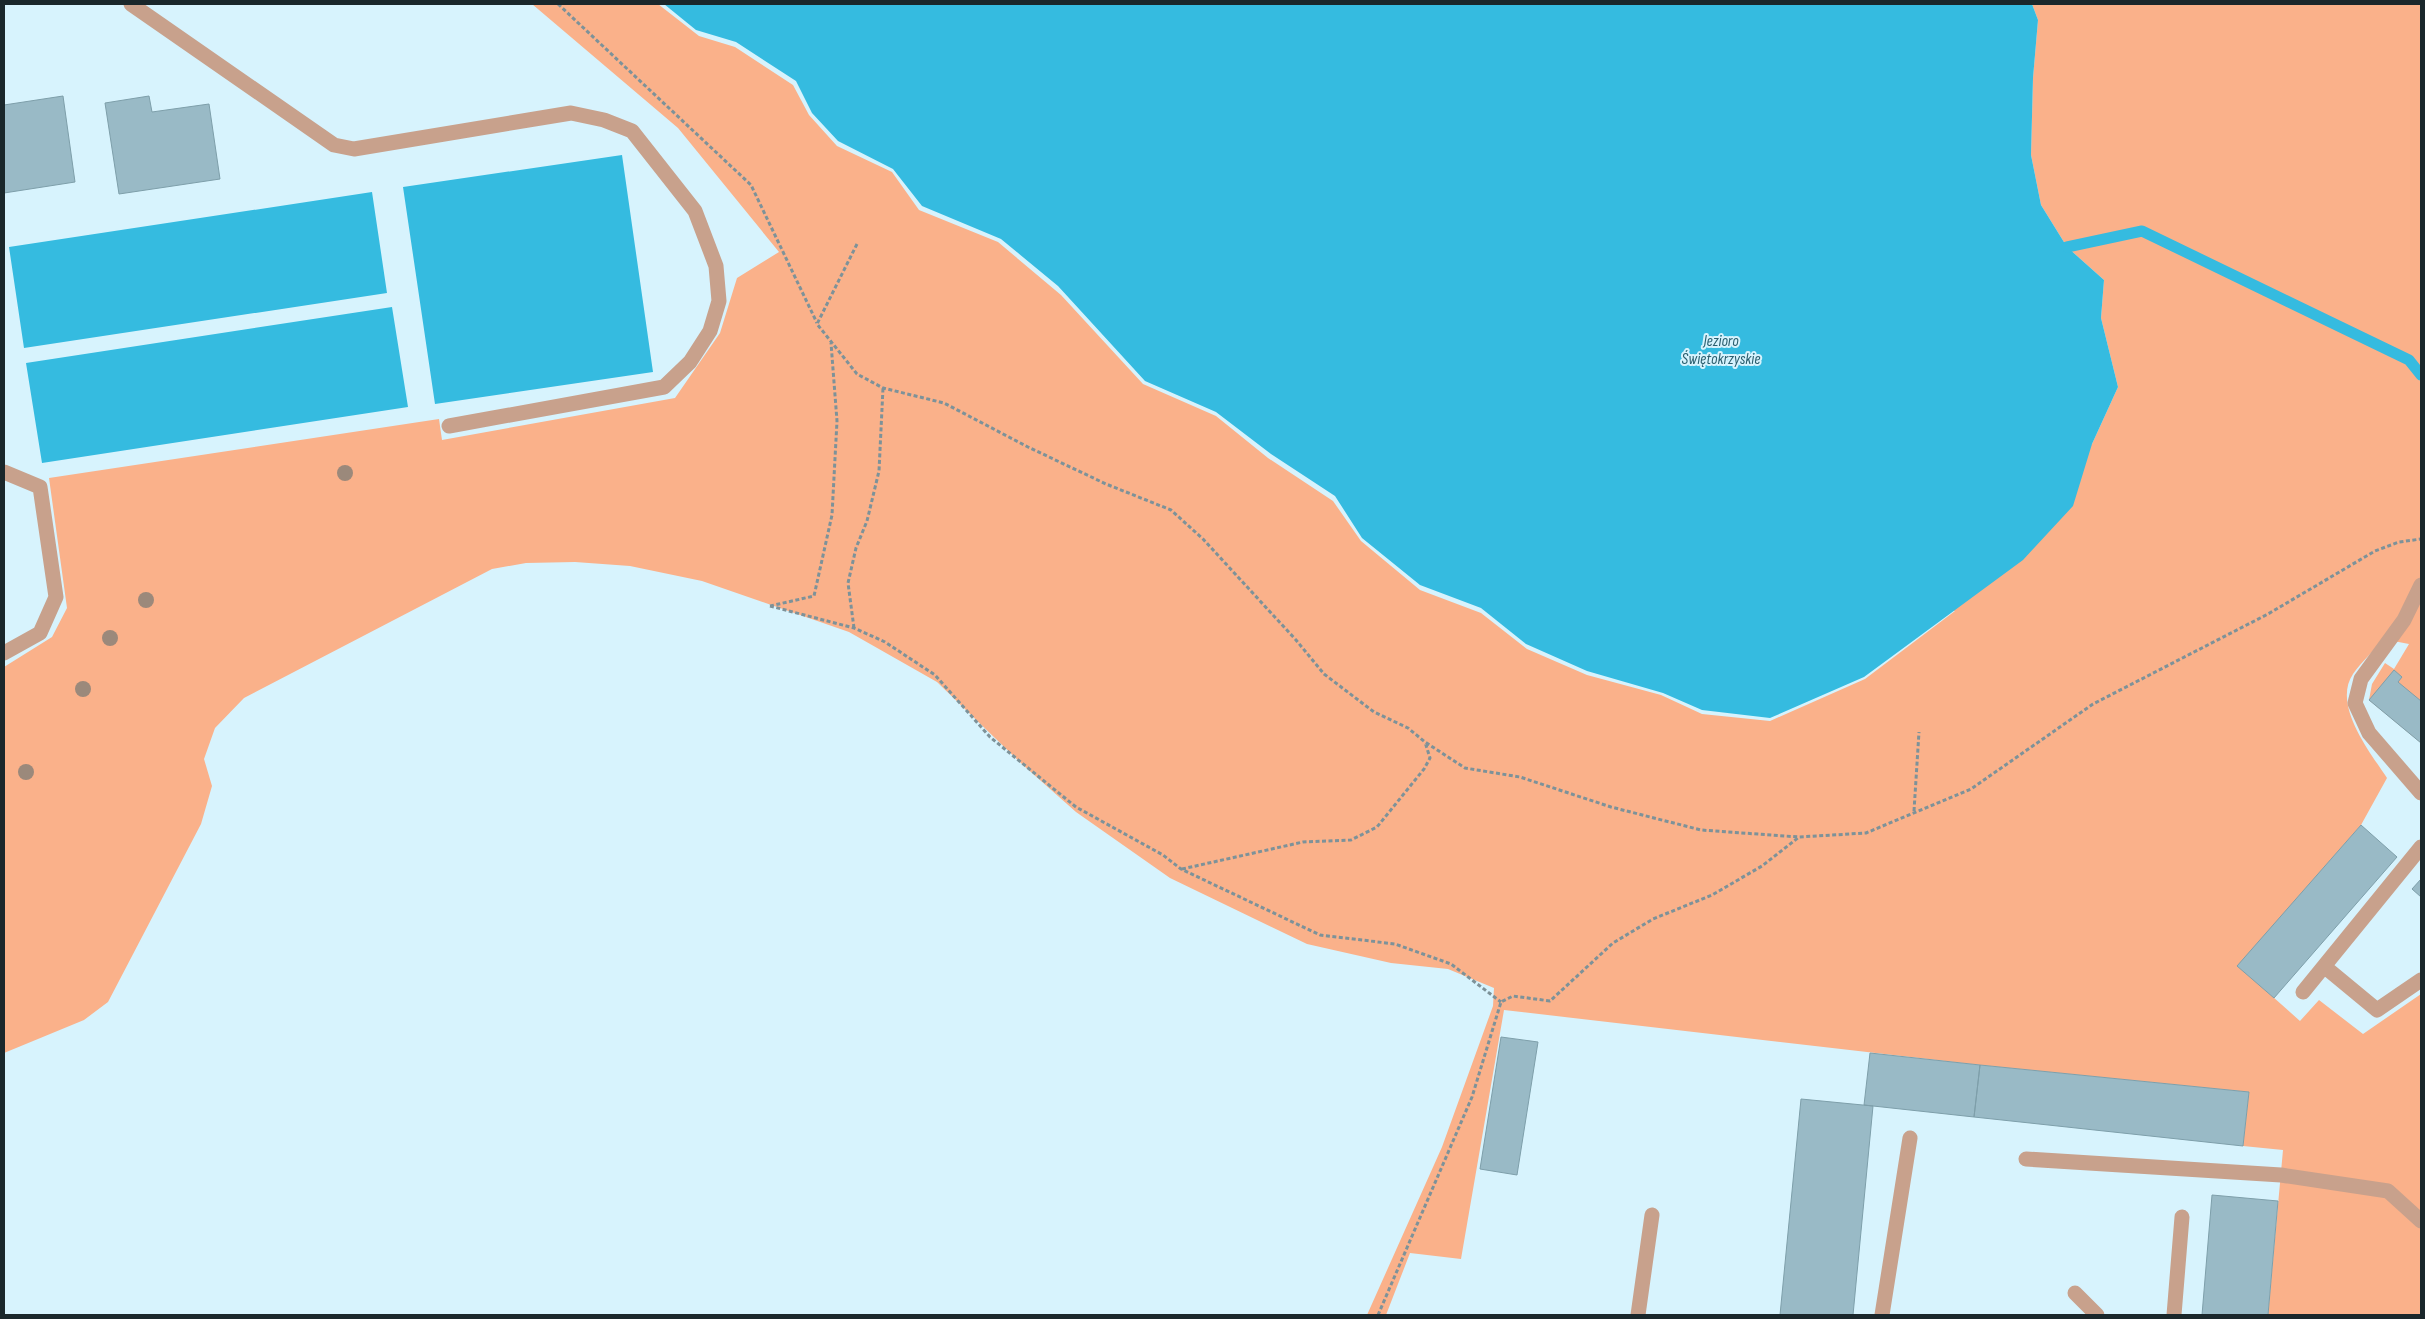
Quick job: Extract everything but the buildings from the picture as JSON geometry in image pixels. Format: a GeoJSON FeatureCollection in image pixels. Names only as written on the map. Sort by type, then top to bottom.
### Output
{"type":"FeatureCollection","features":[{"type":"Feature","properties":{"kind":"lane"},"geometry":{"type":"LineString","coordinates":[[131,4],[334,145],[354,148],[571,114],[579,115],[604,120],[632,131],[695,211],[716,266],[719,301],[710,331],[690,362],[664,387],[449,426]]}},
{"type":"Feature","properties":{"kind":"lane"},"geometry":{"type":"LineString","coordinates":[[4,472],[40,487],[56,597],[40,633],[4,653]]}},
{"type":"Feature","properties":{"kind":"lane"},"geometry":{"type":"LineString","coordinates":[[2421,585],[2404,620],[2361,679],[2355,703],[2369,733],[2421,794]]}},
{"type":"Feature","properties":{"kind":"lane"},"geometry":{"type":"LineString","coordinates":[[2303,992],[2421,848]]}},
{"type":"Feature","properties":{"kind":"lane"},"geometry":{"type":"LineString","coordinates":[[2325,967],[2377,1010],[2421,980]]}},
{"type":"Feature","properties":{"kind":"lane"},"geometry":{"type":"LineString","coordinates":[[1882,1315],[1910,1138]]}},
{"type":"Feature","properties":{"kind":"lane"},"geometry":{"type":"LineString","coordinates":[[2026,1159],[2280,1174],[2388,1191],[2421,1221]]}},
{"type":"Feature","properties":{"kind":"lane"},"geometry":{"type":"LineString","coordinates":[[1638,1315],[1652,1215]]}},
{"type":"Feature","properties":{"kind":"lane"},"geometry":{"type":"LineString","coordinates":[[2174,1315],[2182,1217]]}},
{"type":"Feature","properties":{"kind":"lane"},"geometry":{"type":"LineString","coordinates":[[2075,1293],[2097,1315]]}},
{"type":"Feature","properties":{"kind":"path"},"geometry":{"type":"LineString","coordinates":[[558,4],[751,186],[817,324],[857,374],[883,388],[944,403],[1097,480],[1171,510],[1203,539],[1296,640],[1324,674],[1374,712],[1408,728],[1465,768],[1520,777],[1611,808],[1701,830],[1799,837],[1866,833],[1914,811],[1971,789],[2093,704],[2268,614],[2367,555],[2399,542],[2421,539]]}},
{"type":"Feature","properties":{"kind":"path"},"geometry":{"type":"LineString","coordinates":[[817,324],[856,244]]}},
{"type":"Feature","properties":{"kind":"path"},"geometry":{"type":"LineString","coordinates":[[831,342],[837,421],[832,514],[814,596],[770,606],[854,628],[885,642],[934,676],[990,737],[1076,807],[1164,855],[1181,869],[1320,935],[1395,944],[1451,964],[1501,1002]]}},
{"type":"Feature","properties":{"kind":"path"},"geometry":{"type":"LineString","coordinates":[[854,628],[848,583],[856,548],[867,521],[879,471],[883,388]]}},
{"type":"Feature","properties":{"kind":"path"},"geometry":{"type":"LineString","coordinates":[[1914,811],[1920,732]]}},
{"type":"Feature","properties":{"kind":"path"},"geometry":{"type":"LineString","coordinates":[[1181,869],[1303,842],[1351,840],[1377,827],[1424,769],[1430,758],[1426,742]]}},
{"type":"Feature","properties":{"kind":"path"},"geometry":{"type":"LineString","coordinates":[[1378,1315],[1472,1097],[1501,1002],[1513,996],[1550,1001],[1613,943],[1653,919],[1712,895],[1737,881],[1762,866],[1799,837]]}},
{"type":"Feature","properties":{"kind":"shaded area"},"geometry":{"type":"Polygon","coordinates":[[[532,4],[658,4],[699,36],[735,47],[793,85],[809,115],[837,146],[892,172],[919,210],[998,242],[1061,295],[1143,384],[1216,416],[1268,458],[1333,501],[1361,541],[1420,590],[1481,613],[1527,649],[1587,675],[1661,695],[1702,714],[1770,721],[1865,679],[1955,611],[1951,611],[2092,444],[2118,387],[2101,318],[2104,280],[2067,247],[2041,205],[2031,155],[2033,78],[2038,20],[2032,4],[2421,4],[2421,743],[2369,700],[2372,684],[2385,663],[2394,669],[2409,644],[2383,639],[2353,674],[2348,686],[2347,700],[2350,714],[2363,742],[2387,778],[2361,825],[2238,966],[2300,1021],[2319,1000],[2363,1034],[2421,994],[2421,1315],[2268,1315],[2283,1150],[2243,1146],[2249,1092],[1980,1065],[1504,1010],[1461,1259],[1410,1253],[1386,1315],[1367,1315],[1442,1147],[1493,1006],[1494,988],[1448,969],[1391,963],[1307,944],[1170,878],[1076,812],[1023,765],[937,682],[849,632],[702,581],[630,566],[575,562],[526,563],[492,569],[244,698],[215,728],[204,759],[212,786],[201,824],[108,1002],[84,1020],[4,1053],[4,667],[52,637],[67,608],[49,478],[439,419],[442,440],[675,398],[720,333],[737,278],[779,252],[678,128],[532,4]]]}},
{"type":"Feature","properties":{"kind":"water","name":"Jezioro Świętokrzyskie"},"geometry":{"type":"Polygon","coordinates":[[[664,4],[2032,4],[2038,20],[2033,78],[2031,155],[2041,205],[2067,247],[2104,280],[2101,318],[2118,387],[2092,444],[2073,506],[2023,560],[1864,677],[1770,718],[1702,710],[1663,693],[1587,671],[1526,644],[1481,608],[1420,585],[1362,538],[1335,496],[1271,454],[1216,412],[1145,381],[1058,286],[1001,239],[922,206],[893,169],[838,141],[812,113],[796,81],[736,42],[696,30],[664,4]]]}},
{"type":"Feature","properties":{"kind":"water"},"geometry":{"type":"Polygon","coordinates":[[[622,155],[653,372],[435,404],[403,187],[622,155]]]}},
{"type":"Feature","properties":{"kind":"water"},"geometry":{"type":"Polygon","coordinates":[[[372,192],[387,293],[24,348],[9,247],[372,192]]]}},
{"type":"Feature","properties":{"kind":"water"},"geometry":{"type":"Polygon","coordinates":[[[392,307],[408,407],[42,463],[26,363],[392,307]]]}},
{"type":"Feature","properties":{"kind":"waterway"},"geometry":{"type":"LineString","coordinates":[[2067,247],[2142,231],[2409,360],[2421,375]]}}]}
